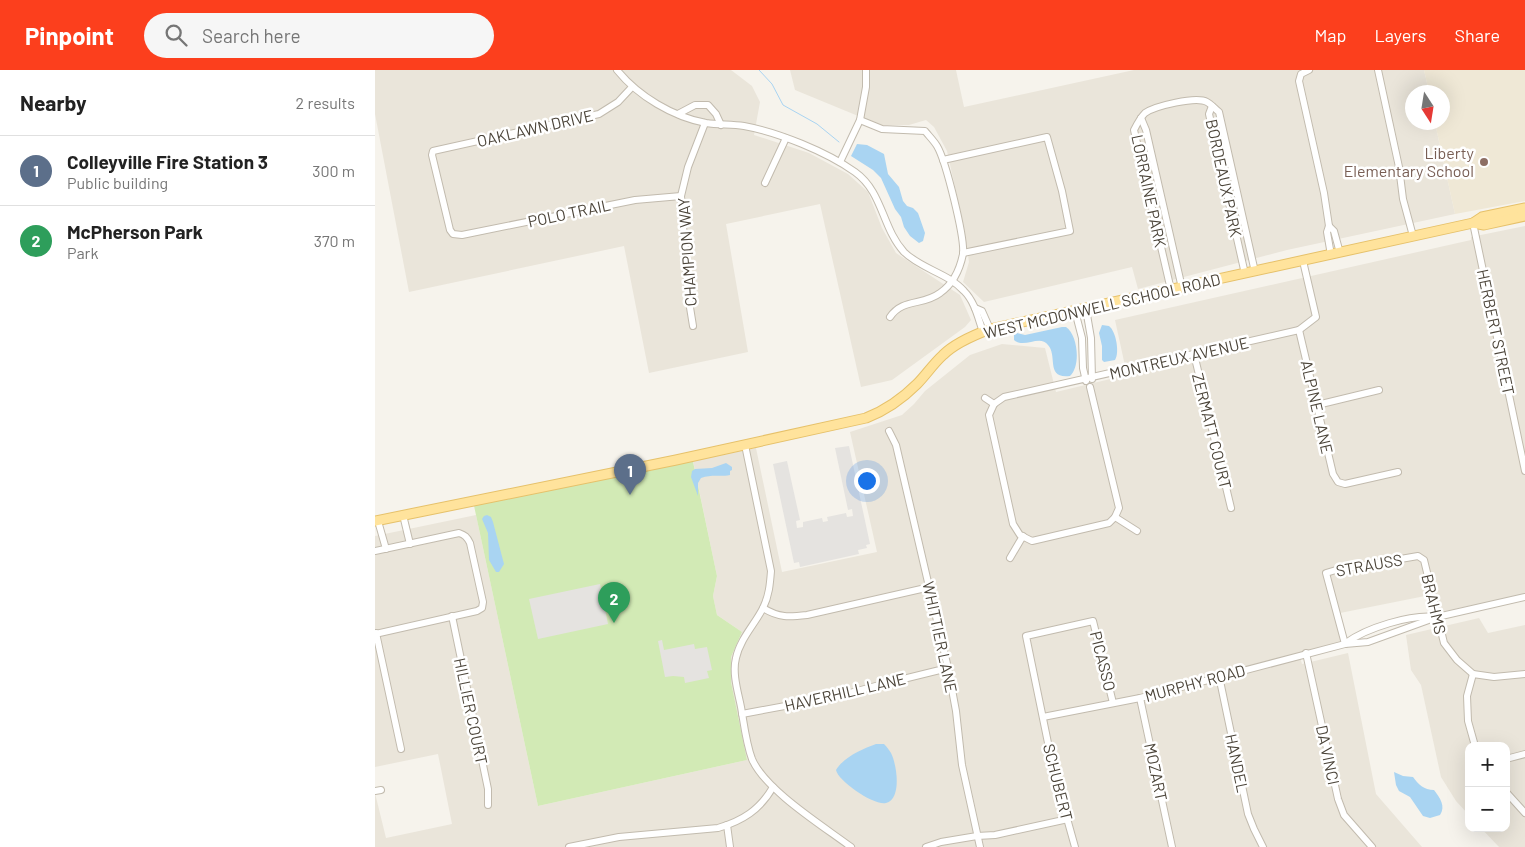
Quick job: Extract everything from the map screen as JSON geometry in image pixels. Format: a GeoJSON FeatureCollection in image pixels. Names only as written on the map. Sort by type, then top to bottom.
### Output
{"type":"FeatureCollection","features":[{"type":"Feature","properties":{"kind":"main road","name":"WEST MCDONWELL SCHOOL ROAD"},"geometry":{"type":"LineString","coordinates":[[377,521],[745,445],[874,415],[911,389],[944,353],[987,330],[1473,223],[1482,217],[1525,208]]}},
{"type":"Feature","properties":{"kind":"main road","name":"WEST MCDONWELL SCHOOL ROAD"},"geometry":{"type":"LineString","coordinates":[[1473,223],[1484,225],[1525,216]]}},
{"type":"Feature","properties":{"kind":"street"},"geometry":{"type":"LineString","coordinates":[[617,70],[632,87],[654,102],[678,114],[705,123],[744,126],[786,138],[840,162],[857,173],[872,189],[894,237],[906,253],[919,264],[953,282],[965,291],[975,308],[983,311],[987,330]]}},
{"type":"Feature","properties":{"kind":"street"},"geometry":{"type":"LineString","coordinates":[[840,162],[860,120],[866,87],[866,70]]}},
{"type":"Feature","properties":{"kind":"street"},"geometry":{"type":"LineString","coordinates":[[1309,70],[1301,74],[1299,81],[1324,193],[1329,226],[1334,231],[1336,254]]}},
{"type":"Feature","properties":{"kind":"street"},"geometry":{"type":"LineString","coordinates":[[1378,70],[1399,168],[1403,199],[1413,236]]}},
{"type":"Feature","properties":{"kind":"street","name":"OAKLAWN DRIVE"},"geometry":{"type":"LineString","coordinates":[[457,235],[453,234],[450,230],[432,155],[433,151],[599,114],[619,102],[632,87]]}},
{"type":"Feature","properties":{"kind":"street"},"geometry":{"type":"LineString","coordinates":[[1141,118],[1151,110],[1197,99],[1211,106]]}},
{"type":"Feature","properties":{"kind":"street"},"geometry":{"type":"LineString","coordinates":[[678,114],[695,104],[708,106],[716,114],[721,124]]}},
{"type":"Feature","properties":{"kind":"street","name":"BORDEAUX PARK"},"geometry":{"type":"LineString","coordinates":[[1245,274],[1209,114],[1211,106],[1219,112],[1255,272]]}},
{"type":"Feature","properties":{"kind":"street","name":"LORRAINE PARK"},"geometry":{"type":"LineString","coordinates":[[1141,118],[1146,130],[1182,288]]}},
{"type":"Feature","properties":{"kind":"street","name":"LORRAINE PARK"},"geometry":{"type":"LineString","coordinates":[[1141,118],[1134,130],[1171,290]]}},
{"type":"Feature","properties":{"kind":"street"},"geometry":{"type":"LineString","coordinates":[[860,120],[882,129],[925,131],[937,145],[943,160],[958,218],[963,253],[953,282],[939,294],[925,301],[896,309],[890,317]]}},
{"type":"Feature","properties":{"kind":"street","name":"CHAMPION WAY"},"geometry":{"type":"LineString","coordinates":[[693,326],[688,295],[681,196],[688,167],[705,123]]}},
{"type":"Feature","properties":{"kind":"street"},"geometry":{"type":"LineString","coordinates":[[943,160],[1047,137],[1062,191],[1070,231],[963,253]]}},
{"type":"Feature","properties":{"kind":"street"},"geometry":{"type":"LineString","coordinates":[[765,183],[786,138]]}},
{"type":"Feature","properties":{"kind":"street","name":"POLO TRAIL"},"geometry":{"type":"LineString","coordinates":[[457,235],[635,200],[681,196]]}},
{"type":"Feature","properties":{"kind":"street","name":"HERBERT STREET"},"geometry":{"type":"LineString","coordinates":[[1473,223],[1525,470]]}},
{"type":"Feature","properties":{"kind":"street"},"geometry":{"type":"LineString","coordinates":[[1239,249],[1249,247]]}},
{"type":"Feature","properties":{"kind":"street"},"geometry":{"type":"LineString","coordinates":[[1299,330],[1316,317],[1303,261]]}},
{"type":"Feature","properties":{"kind":"street"},"geometry":{"type":"LineString","coordinates":[[1166,268],[1177,265]]}},
{"type":"Feature","properties":{"kind":"street"},"geometry":{"type":"LineString","coordinates":[[985,398],[994,404],[989,415],[1013,524],[1020,535],[1032,541],[1109,523],[1115,517],[1119,508],[1090,386],[1092,377],[1091,338],[1086,309]]}},
{"type":"Feature","properties":{"kind":"street"},"geometry":{"type":"LineString","coordinates":[[1075,311],[1082,338],[1084,379],[1090,386]]}},
{"type":"Feature","properties":{"kind":"street","name":"MONTREUX AVENUE"},"geometry":{"type":"LineString","coordinates":[[994,404],[1004,397],[1299,330]]}},
{"type":"Feature","properties":{"kind":"street","name":"ALPINE LANE"},"geometry":{"type":"LineString","coordinates":[[1299,330],[1333,474],[1338,482],[1345,484],[1398,472]]}},
{"type":"Feature","properties":{"kind":"street","name":"ZERMATT COURT"},"geometry":{"type":"LineString","coordinates":[[1194,354],[1231,508]]}},
{"type":"Feature","properties":{"kind":"street"},"geometry":{"type":"LineString","coordinates":[[1317,405],[1379,390]]}},
{"type":"Feature","properties":{"kind":"street","name":"WHITTIER LANE"},"geometry":{"type":"LineString","coordinates":[[889,431],[897,444],[948,668],[956,711],[962,765],[980,847]]}},
{"type":"Feature","properties":{"kind":"street"},"geometry":{"type":"LineString","coordinates":[[745,445],[771,571],[769,591],[763,608],[745,637],[735,658],[736,681],[753,759],[759,771],[773,787],[851,847]]}},
{"type":"Feature","properties":{"kind":"street"},"geometry":{"type":"LineString","coordinates":[[403,515],[410,544]]}},
{"type":"Feature","properties":{"kind":"street"},"geometry":{"type":"LineString","coordinates":[[1115,517],[1137,531]]}},
{"type":"Feature","properties":{"kind":"street"},"geometry":{"type":"LineString","coordinates":[[377,521],[386,549]]}},
{"type":"Feature","properties":{"kind":"street"},"geometry":{"type":"LineString","coordinates":[[375,551],[459,533],[463,534],[470,543],[483,602],[482,608],[477,611],[376,634],[401,749]]}},
{"type":"Feature","properties":{"kind":"street"},"geometry":{"type":"LineString","coordinates":[[1009,558],[1023,536]]}},
{"type":"Feature","properties":{"kind":"street","name":"STRAUSS"},"geometry":{"type":"LineString","coordinates":[[1345,644],[1326,573],[1418,556],[1424,560]]}},
{"type":"Feature","properties":{"kind":"street","name":"BRAHMS"},"geometry":{"type":"LineString","coordinates":[[1424,560],[1444,643],[1457,660],[1473,674]]}},
{"type":"Feature","properties":{"kind":"street"},"geometry":{"type":"LineString","coordinates":[[763,608],[774,615],[787,617],[807,615],[929,587]]}},
{"type":"Feature","properties":{"kind":"street","name":"MURPHY ROAD"},"geometry":{"type":"LineString","coordinates":[[1043,717],[1140,698],[1345,644],[1370,631],[1395,623],[1425,616],[1437,617],[1525,597]]}},
{"type":"Feature","properties":{"kind":"street","name":"HILLIER COURT"},"geometry":{"type":"LineString","coordinates":[[452,616],[488,789],[488,805]]}},
{"type":"Feature","properties":{"kind":"street","name":"PICASSO"},"geometry":{"type":"LineString","coordinates":[[1043,717],[1026,636],[1093,621],[1113,703]]}},
{"type":"Feature","properties":{"kind":"street","name":"DA VINCI"},"geometry":{"type":"LineString","coordinates":[[1306,653],[1338,799],[1344,815],[1372,847]]}},
{"type":"Feature","properties":{"kind":"street","name":"HAVERHILL LANE"},"geometry":{"type":"LineString","coordinates":[[742,714],[839,696],[948,668]]}},
{"type":"Feature","properties":{"kind":"street"},"geometry":{"type":"LineString","coordinates":[[1474,742],[1468,721],[1467,696],[1473,674],[1494,678],[1525,674]]}},
{"type":"Feature","properties":{"kind":"street","name":"HANDEL"},"geometry":{"type":"LineString","coordinates":[[1219,676],[1248,814],[1263,847]]}},
{"type":"Feature","properties":{"kind":"street","name":"MOZART"},"geometry":{"type":"LineString","coordinates":[[1140,698],[1172,847]]}},
{"type":"Feature","properties":{"kind":"street","name":"SCHUBERT"},"geometry":{"type":"LineString","coordinates":[[1043,717],[1054,772],[1075,847]]}},
{"type":"Feature","properties":{"kind":"street"},"geometry":{"type":"LineString","coordinates":[[1510,758],[1525,754]]}},
{"type":"Feature","properties":{"kind":"street"},"geometry":{"type":"LineString","coordinates":[[569,847],[619,837],[718,828],[751,814],[773,787]]}},
{"type":"Feature","properties":{"kind":"street"},"geometry":{"type":"LineString","coordinates":[[1510,796],[1525,813]]}},
{"type":"Feature","properties":{"kind":"street"},"geometry":{"type":"LineString","coordinates":[[926,847],[941,842],[995,835],[1068,819]]}},
{"type":"Feature","properties":{"kind":"street"},"geometry":{"type":"LineString","coordinates":[[727,825],[730,847]]}},
{"type":"Feature","properties":{"kind":"shaded area"},"geometry":{"type":"Polygon","coordinates":[[[375,70],[731,70],[752,86],[760,102],[754,135],[809,153],[848,174],[868,192],[882,228],[896,253],[960,295],[971,320],[965,327],[892,380],[861,387],[820,204],[726,224],[748,352],[649,373],[624,246],[409,292],[375,114],[375,70]]]}},
{"type":"Feature","properties":{"kind":"shaded area"},"geometry":{"type":"Polygon","coordinates":[[[790,70],[956,70],[964,107],[1134,70],[1424,70],[1427,85],[1405,85],[1405,130],[1437,130],[1455,214],[1287,250],[1138,289],[1132,267],[984,302],[963,282],[969,262],[963,223],[947,151],[934,127],[926,120],[909,125],[880,125],[795,90],[790,70]]]}},
{"type":"Feature","properties":{"kind":"shaded area","name":"Liberty Elementary School"},"geometry":{"type":"Polygon","coordinates":[[[1424,70],[1525,70],[1525,201],[1455,214],[1437,130],[1450,130],[1450,85],[1427,85],[1424,70]]]}},
{"type":"Feature","properties":{"kind":"shaded area"},"geometry":{"type":"Polygon","coordinates":[[[1525,226],[1525,595],[1439,612],[1435,594],[1335,614],[1342,638],[1340,642],[1299,653],[1302,664],[1348,653],[1376,794],[1422,847],[375,847],[375,793],[386,838],[452,824],[438,754],[375,767],[375,536],[476,515],[538,806],[747,760],[731,682],[731,657],[742,632],[717,615],[713,596],[717,576],[693,461],[756,448],[782,572],[877,552],[850,432],[902,415],[925,391],[970,355],[1002,344],[1045,348],[1056,392],[1127,375],[1115,320],[1471,240],[1471,237],[1525,226]]]}},
{"type":"Feature","properties":{"kind":"shaded area"},"geometry":{"type":"Polygon","coordinates":[[[849,446],[870,544],[866,545],[867,548],[858,550],[859,554],[800,567],[799,562],[794,563],[773,464],[787,461],[800,520],[796,521],[797,528],[803,527],[803,522],[822,518],[823,522],[828,521],[827,517],[846,513],[847,517],[853,516],[852,509],[848,510],[835,448],[849,446]]]}},
{"type":"Feature","properties":{"kind":"shaded area"},"geometry":{"type":"Polygon","coordinates":[[[600,584],[608,624],[538,639],[529,599],[600,584]]]}},
{"type":"Feature","properties":{"kind":"shaded area"},"geometry":{"type":"Polygon","coordinates":[[[1479,618],[1488,633],[1525,625],[1525,847],[1499,847],[1485,832],[1510,832],[1510,742],[1465,742],[1465,811],[1456,801],[1441,777],[1421,685],[1411,670],[1406,635],[1479,618]]]}},
{"type":"Feature","properties":{"kind":"shaded area"},"geometry":{"type":"Polygon","coordinates":[[[662,640],[664,650],[694,644],[695,649],[707,647],[712,670],[707,671],[709,678],[685,683],[684,677],[665,677],[658,641],[662,640]]]}},
{"type":"Feature","properties":{"kind":"green space"},"geometry":{"type":"Polygon","coordinates":[[[692,457],[717,576],[713,596],[717,615],[742,632],[731,657],[731,682],[747,760],[538,806],[473,501],[692,457]]]}},
{"type":"Feature","properties":{"kind":"water"},"geometry":{"type":"Polygon","coordinates":[[[857,144],[867,145],[884,154],[888,174],[899,187],[903,201],[918,213],[925,233],[923,241],[919,243],[910,236],[904,227],[901,217],[895,209],[881,178],[873,170],[851,156],[857,144]]]}},
{"type":"Feature","properties":{"kind":"water"},"geometry":{"type":"Polygon","coordinates":[[[1102,325],[1109,326],[1114,332],[1117,347],[1115,360],[1104,362],[1102,360],[1102,346],[1099,333],[1102,325]]]}},
{"type":"Feature","properties":{"kind":"water"},"geometry":{"type":"Polygon","coordinates":[[[1066,327],[1070,331],[1077,351],[1076,365],[1070,376],[1057,374],[1053,366],[1051,350],[1045,342],[1022,343],[1014,340],[1014,335],[1017,333],[1025,335],[1066,327]]]}},
{"type":"Feature","properties":{"kind":"water"},"geometry":{"type":"Polygon","coordinates":[[[726,463],[732,467],[730,475],[701,478],[698,483],[698,496],[691,477],[692,471],[695,469],[712,468],[726,463]]]}},
{"type":"Feature","properties":{"kind":"water"},"geometry":{"type":"Polygon","coordinates":[[[487,515],[491,517],[493,522],[504,564],[499,572],[496,572],[489,560],[488,533],[482,519],[487,515]]]}},
{"type":"Feature","properties":{"kind":"water"},"geometry":{"type":"Polygon","coordinates":[[[876,744],[885,745],[891,753],[895,765],[896,789],[891,800],[886,803],[873,801],[857,792],[838,775],[836,770],[848,757],[876,744]]]}},
{"type":"Feature","properties":{"kind":"water"},"geometry":{"type":"Polygon","coordinates":[[[1394,772],[1403,776],[1413,777],[1422,786],[1434,790],[1442,805],[1440,815],[1430,818],[1423,816],[1410,797],[1399,791],[1394,772]]]}},
{"type":"Feature","properties":{"kind":"waterway"},"geometry":{"type":"LineString","coordinates":[[759,70],[772,84],[783,105],[817,124],[839,142]]}},
{"type":"Feature","properties":{"kind":"place","name":"Liberty Elementary School"},"geometry":{"type":"Point","coordinates":[1484,162]}},
{"type":"Feature","properties":{"kind":"place","name":"Colleyville Fire Station 3"},"geometry":{"type":"Point","coordinates":[630,495]}},
{"type":"Feature","properties":{"kind":"place","name":"McPherson Park"},"geometry":{"type":"Point","coordinates":[614,623]}}]}
